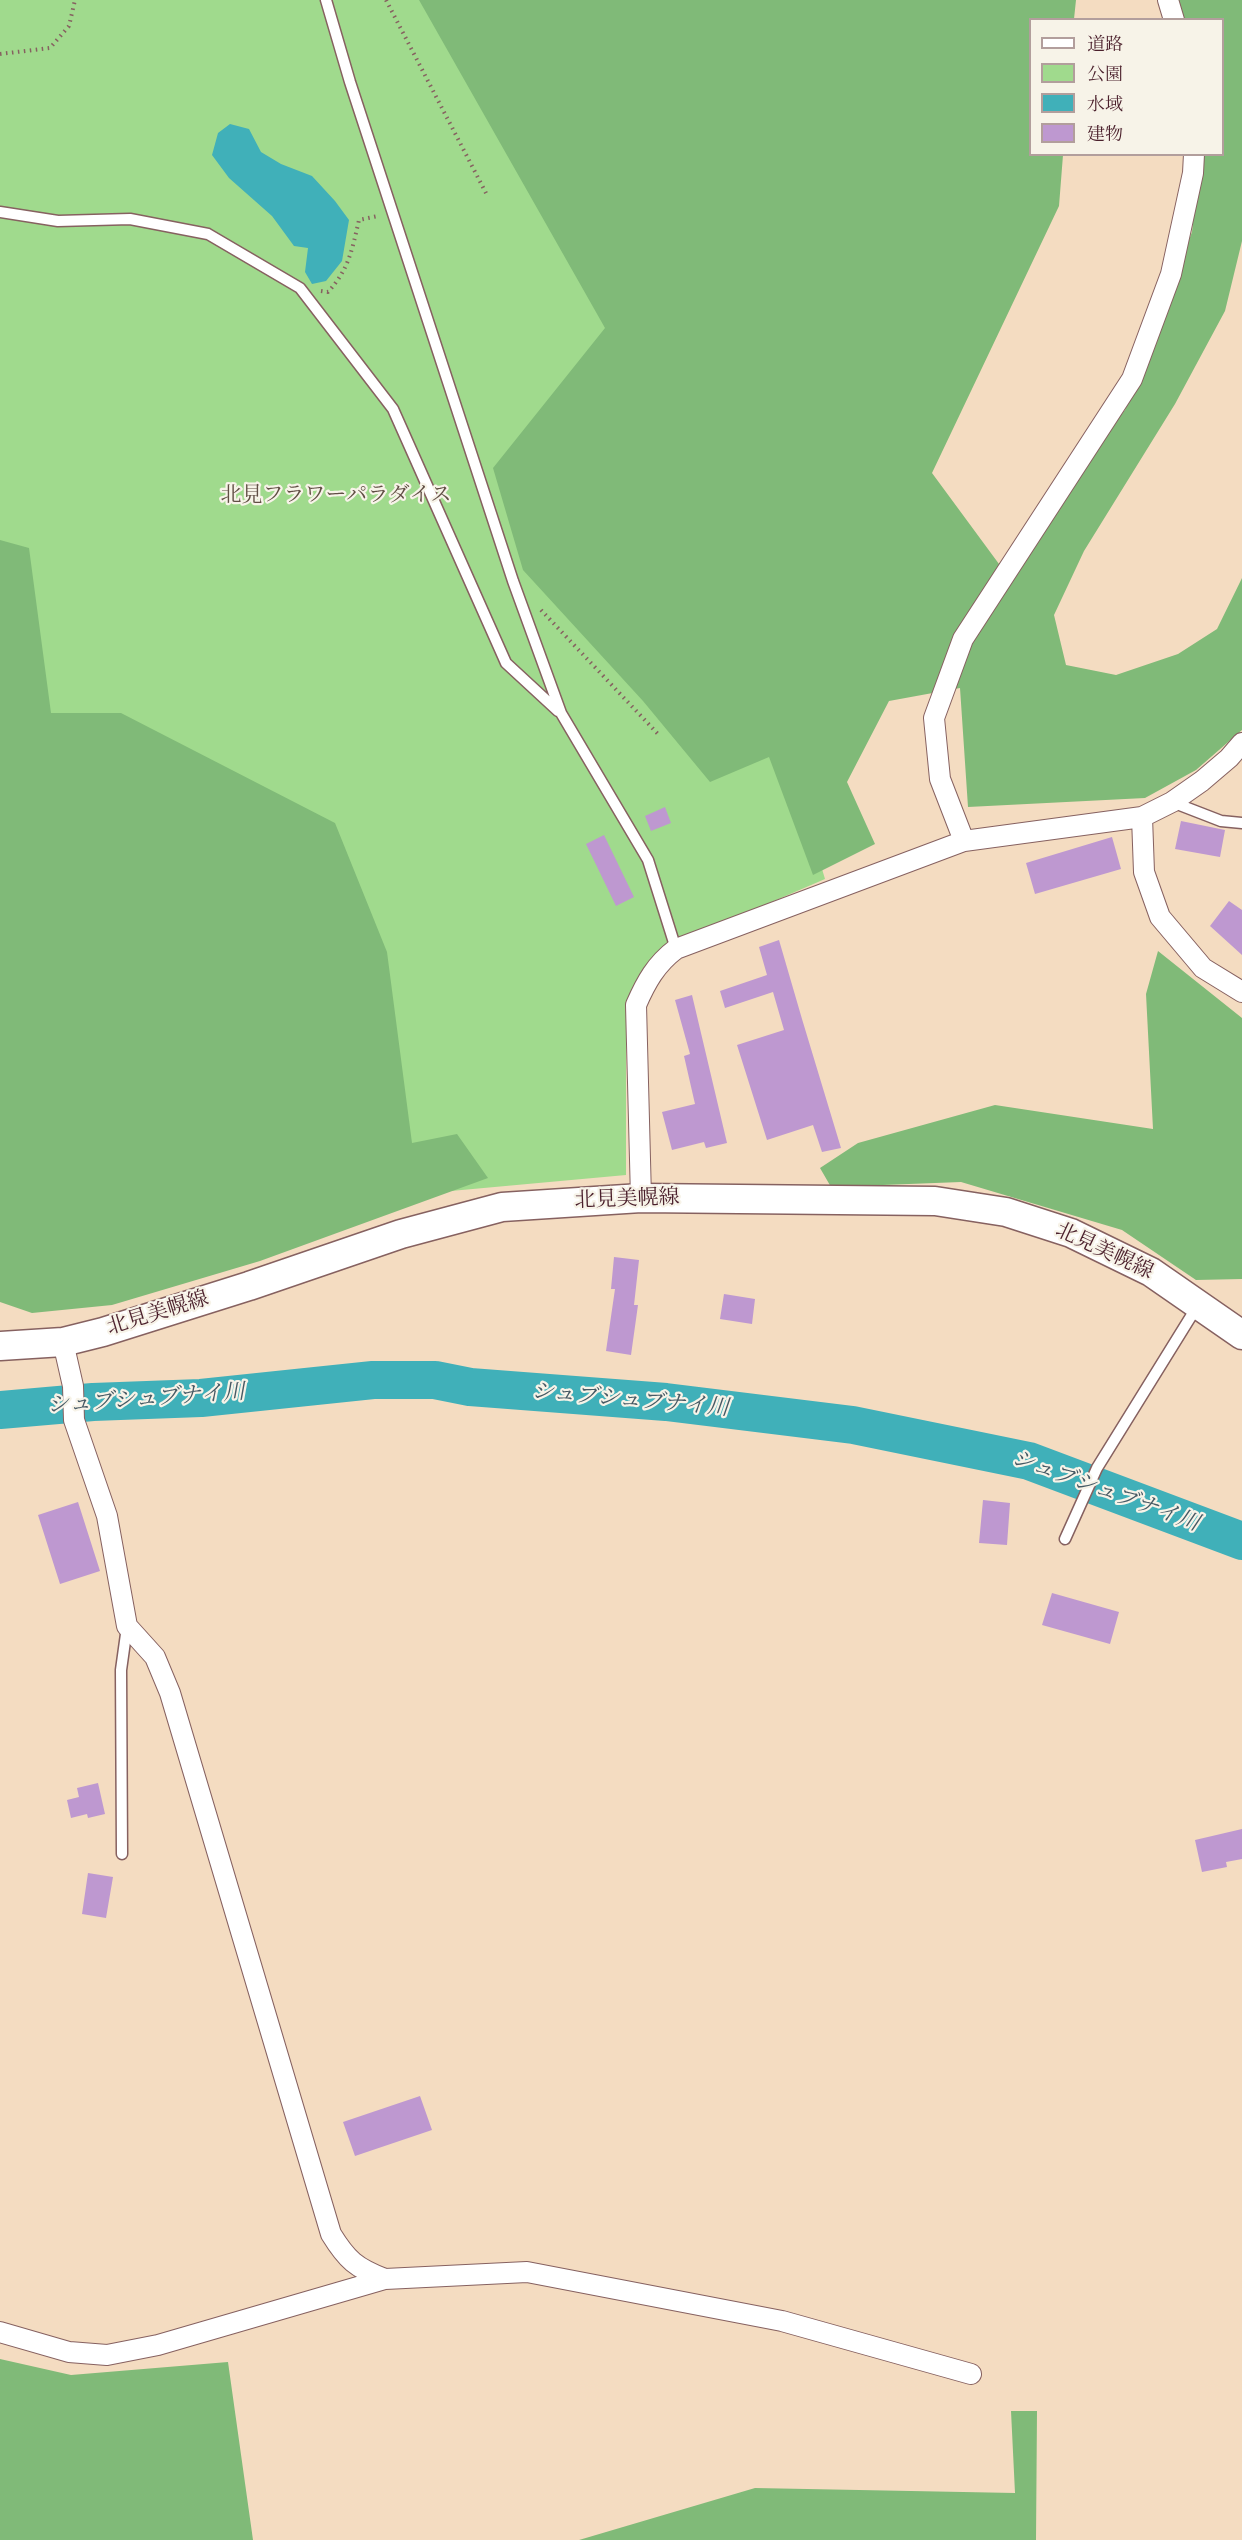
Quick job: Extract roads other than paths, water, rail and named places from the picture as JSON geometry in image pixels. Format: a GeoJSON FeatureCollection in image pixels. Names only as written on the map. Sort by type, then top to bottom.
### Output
{"type":"FeatureCollection","features":[{"type":"Feature","properties":{"kind":"main road","name":"北見美幌線"},"geometry":{"type":"LineString","coordinates":[[0,1346],[63,1342],[103,1332],[249,1286],[401,1234],[502,1207],[641,1198],[935,1201],[1006,1212],[1081,1238],[1151,1272],[1242,1335]]}},
{"type":"Feature","properties":{"kind":"street"},"geometry":{"type":"LineString","coordinates":[[1168,0],[1173,18]]}},
{"type":"Feature","properties":{"kind":"street"},"geometry":{"type":"LineString","coordinates":[[964,841],[940,779],[934,718],[963,639],[1132,379],[1171,274],[1191,183],[1194,156]]}},
{"type":"Feature","properties":{"kind":"street"},"geometry":{"type":"LineString","coordinates":[[641,1198],[636,1005],[654,970],[676,949],[964,841],[1142,817],[1172,802],[1202,781],[1229,758],[1242,743]]}},
{"type":"Feature","properties":{"kind":"street"},"geometry":{"type":"LineString","coordinates":[[1142,817],[1143,872],[1160,917],[1203,968],[1242,992]]}},
{"type":"Feature","properties":{"kind":"street"},"geometry":{"type":"LineString","coordinates":[[63,1342],[73,1386],[74,1419],[107,1516],[127,1626],[155,1657],[170,1693],[332,2234],[343,2254],[361,2270],[385,2278]]}},
{"type":"Feature","properties":{"kind":"street"},"geometry":{"type":"LineString","coordinates":[[0,2332],[69,2352],[108,2355],[158,2345],[385,2278],[528,2272],[782,2321],[971,2374]]}},
{"type":"Feature","properties":{"kind":"lane"},"geometry":{"type":"LineString","coordinates":[[326,0],[350,82],[513,581],[561,713],[648,860],[676,949]]}},
{"type":"Feature","properties":{"kind":"lane"},"geometry":{"type":"LineString","coordinates":[[0,212],[58,221],[130,219],[208,234],[300,288],[393,409],[506,663],[561,713]]}},
{"type":"Feature","properties":{"kind":"lane"},"geometry":{"type":"LineString","coordinates":[[1172,802],[1221,821],[1242,823]]}},
{"type":"Feature","properties":{"kind":"lane"},"geometry":{"type":"LineString","coordinates":[[1065,1539],[1097,1468],[1198,1304]]}},
{"type":"Feature","properties":{"kind":"lane"},"geometry":{"type":"LineString","coordinates":[[122,1854],[122,1670],[127,1626]]}},
{"type":"Feature","properties":{"kind":"water"},"geometry":{"type":"Polygon","coordinates":[[[230,124],[249,129],[261,152],[281,164],[312,176],[349,220],[342,261],[326,281],[312,284],[305,272],[308,248],[294,246],[272,216],[229,178],[212,155],[218,133],[230,124]]]}},
{"type":"Feature","properties":{"kind":"waterway","name":"シュブシュブナイ川"},"geometry":{"type":"LineString","coordinates":[[0,1410],[93,1402],[201,1398],[373,1380],[435,1380],[470,1387],[666,1402],[853,1425],[1029,1461],[1242,1541]]}},
{"type":"Feature","properties":{"kind":"park label","name":"北見フラワーパラダイス"},"geometry":{"type":"Point","coordinates":[336,496]}}]}
